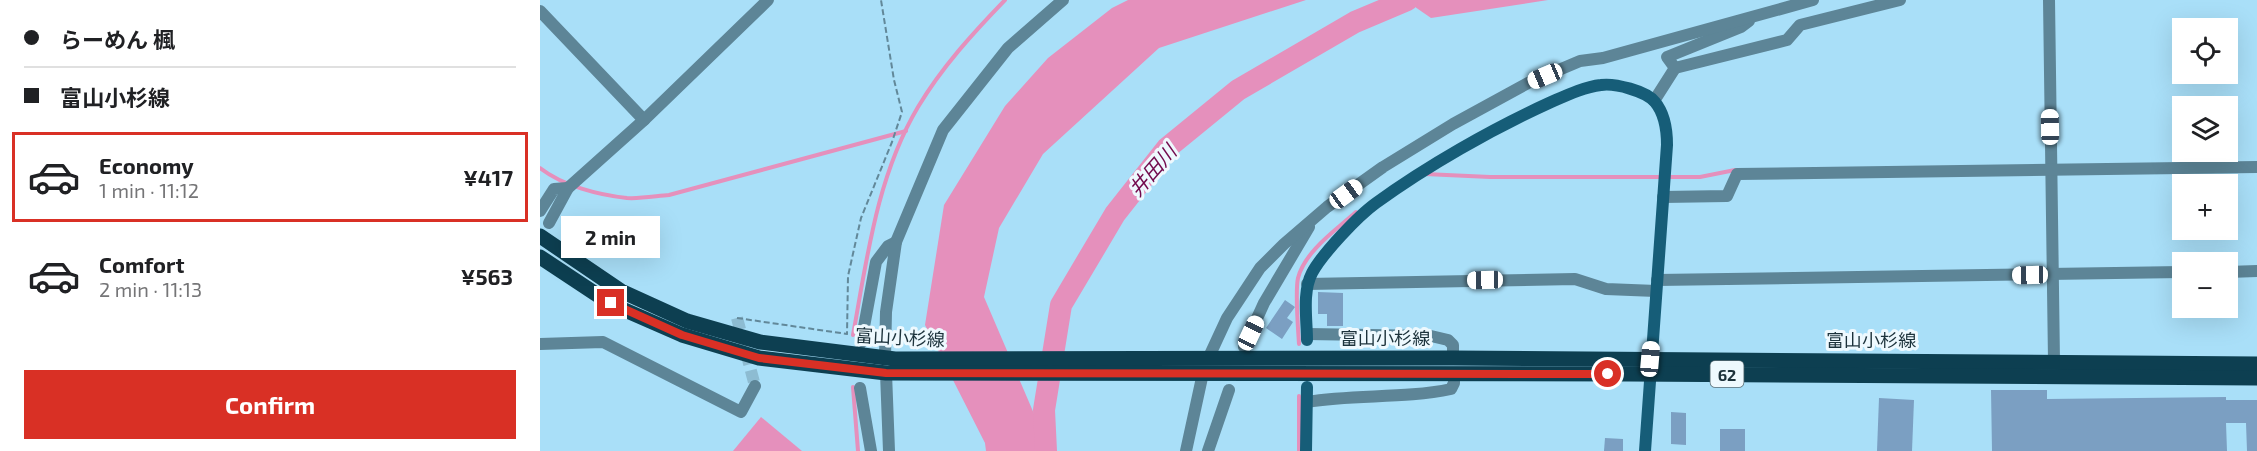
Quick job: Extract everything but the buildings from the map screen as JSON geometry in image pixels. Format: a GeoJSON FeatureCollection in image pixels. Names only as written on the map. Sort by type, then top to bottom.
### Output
{"type":"FeatureCollection","features":[{"type":"Feature","properties":{"kind":"main road","name":"富山小杉線"},"geometry":{"type":"LineString","coordinates":[[544,230],[621,291],[687,321],[760,342],[890,366]]}},
{"type":"Feature","properties":{"kind":"main road","name":"富山小杉線"},"geometry":{"type":"LineString","coordinates":[[542,262],[611,303],[682,335],[759,358],[890,366],[1202,366],[1454,373],[1650,366],[2054,361],[2257,364]]}},
{"type":"Feature","properties":{"kind":"main road","name":"富山小杉線"},"geometry":{"type":"LineString","coordinates":[[1202,366],[1453,358],[1650,366],[2257,378]]}},
{"type":"Feature","properties":{"kind":"street"},"geometry":{"type":"LineString","coordinates":[[544,230],[568,188],[644,120],[768,0]]}},
{"type":"Feature","properties":{"kind":"street"},"geometry":{"type":"LineString","coordinates":[[889,451],[890,366],[886,312],[897,242],[943,130],[1008,48],[1063,0]]}},
{"type":"Feature","properties":{"kind":"street"},"geometry":{"type":"LineString","coordinates":[[1186,451],[1202,366],[1227,318],[1260,268],[1313,219],[1383,167],[1453,124],[1528,83],[1580,61],[1604,58],[1813,0]]}},
{"type":"Feature","properties":{"kind":"street"},"geometry":{"type":"LineString","coordinates":[[1654,101],[1675,68],[1787,40],[1800,25],[1900,0]]}},
{"type":"Feature","properties":{"kind":"street"},"geometry":{"type":"LineString","coordinates":[[2049,0],[2054,361]]}},
{"type":"Feature","properties":{"kind":"street"},"geometry":{"type":"LineString","coordinates":[[540,10],[644,120]]}},
{"type":"Feature","properties":{"kind":"street"},"geometry":{"type":"LineString","coordinates":[[1675,68],[1667,57],[1741,27],[1758,15]]}},
{"type":"Feature","properties":{"kind":"street"},"geometry":{"type":"LineString","coordinates":[[1453,358],[1453,345],[1448,340],[1431,336],[1307,337],[1307,284],[1313,271],[1338,240],[1375,204],[1439,163],[1525,114],[1572,93],[1600,84],[1624,85],[1654,101],[1666,126],[1664,196],[1644,451]]}},
{"type":"Feature","properties":{"kind":"street"},"geometry":{"type":"LineString","coordinates":[[1664,196],[1727,196],[1737,174],[2257,166]]}},
{"type":"Feature","properties":{"kind":"street"},"geometry":{"type":"LineString","coordinates":[[540,211],[554,189],[568,188]]}},
{"type":"Feature","properties":{"kind":"street"},"geometry":{"type":"LineString","coordinates":[[1244,347],[1264,303],[1313,219]]}},
{"type":"Feature","properties":{"kind":"street"},"geometry":{"type":"LineString","coordinates":[[861,343],[876,262],[888,246],[897,242]]}},
{"type":"Feature","properties":{"kind":"street"},"geometry":{"type":"LineString","coordinates":[[2238,272],[2257,271]]}},
{"type":"Feature","properties":{"kind":"street"},"geometry":{"type":"LineString","coordinates":[[1307,284],[1575,279],[1606,289],[1656,285],[2172,272]]}},
{"type":"Feature","properties":{"kind":"street"},"geometry":{"type":"LineString","coordinates":[[540,344],[603,342],[741,412],[755,386]]}},
{"type":"Feature","properties":{"kind":"street"},"geometry":{"type":"LineString","coordinates":[[1306,402],[1333,398],[1427,394],[1451,389],[1454,383],[1454,373]]}},
{"type":"Feature","properties":{"kind":"street"},"geometry":{"type":"LineString","coordinates":[[1306,387],[1306,451]]}},
{"type":"Feature","properties":{"kind":"street"},"geometry":{"type":"LineString","coordinates":[[860,388],[871,451]]}},
{"type":"Feature","properties":{"kind":"street"},"geometry":{"type":"LineString","coordinates":[[1208,451],[1229,390]]}},
{"type":"Feature","properties":{"kind":"path"},"geometry":{"type":"LineString","coordinates":[[737,318],[847,334],[848,276],[861,218],[902,112],[894,80],[881,0]]}},
{"type":"Feature","properties":{"kind":"shaded area"},"geometry":{"type":"Polygon","coordinates":[[[1128,0],[1306,0],[1159,48],[1043,154],[999,228],[984,297],[1050,451],[986,451],[985,443],[925,325],[944,205],[1005,106],[1048,58],[1112,8],[1128,0]]]}},
{"type":"Feature","properties":{"kind":"shaded area"},"geometry":{"type":"Polygon","coordinates":[[[1405,0],[1548,0],[1431,18],[1405,0]]]}},
{"type":"Feature","properties":{"kind":"shaded area"},"geometry":{"type":"Polygon","coordinates":[[[761,417],[802,451],[733,451],[761,417]]]}},
{"type":"Feature","properties":{"kind":"waterway"},"geometry":{"type":"LineString","coordinates":[[853,335],[875,218],[904,133],[927,92],[948,64],[1005,0]]}},
{"type":"Feature","properties":{"kind":"waterway","name":"井田川"},"geometry":{"type":"LineString","coordinates":[[1046,451],[1044,410],[1061,305],[1115,214],[1167,148],[1238,90],[1355,22],[1407,0]]}},
{"type":"Feature","properties":{"kind":"waterway"},"geometry":{"type":"LineString","coordinates":[[540,168],[570,185],[605,195],[627,198],[669,195],[906,131]]}},
{"type":"Feature","properties":{"kind":"waterway"},"geometry":{"type":"LineString","coordinates":[[1425,174],[1490,177],[1700,177],[1735,170]]}},
{"type":"Feature","properties":{"kind":"waterway"},"geometry":{"type":"LineString","coordinates":[[1299,344],[1297,292],[1298,278],[1302,268],[1314,250],[1356,212]]}},
{"type":"Feature","properties":{"kind":"waterway"},"geometry":{"type":"LineString","coordinates":[[853,387],[858,451]]}},
{"type":"Feature","properties":{"kind":"waterway"},"geometry":{"type":"LineString","coordinates":[[1299,396],[1299,451]]}},
{"type":"Feature","properties":{"kind":"tunnel"},"geometry":{"type":"LineString","coordinates":[[737,318],[755,386]]}},
{"type":"Feature","properties":{"kind":"route"},"geometry":{"type":"LineString","coordinates":[[611,303],[682,335],[759,358],[886,373],[1608,374]]}}]}
